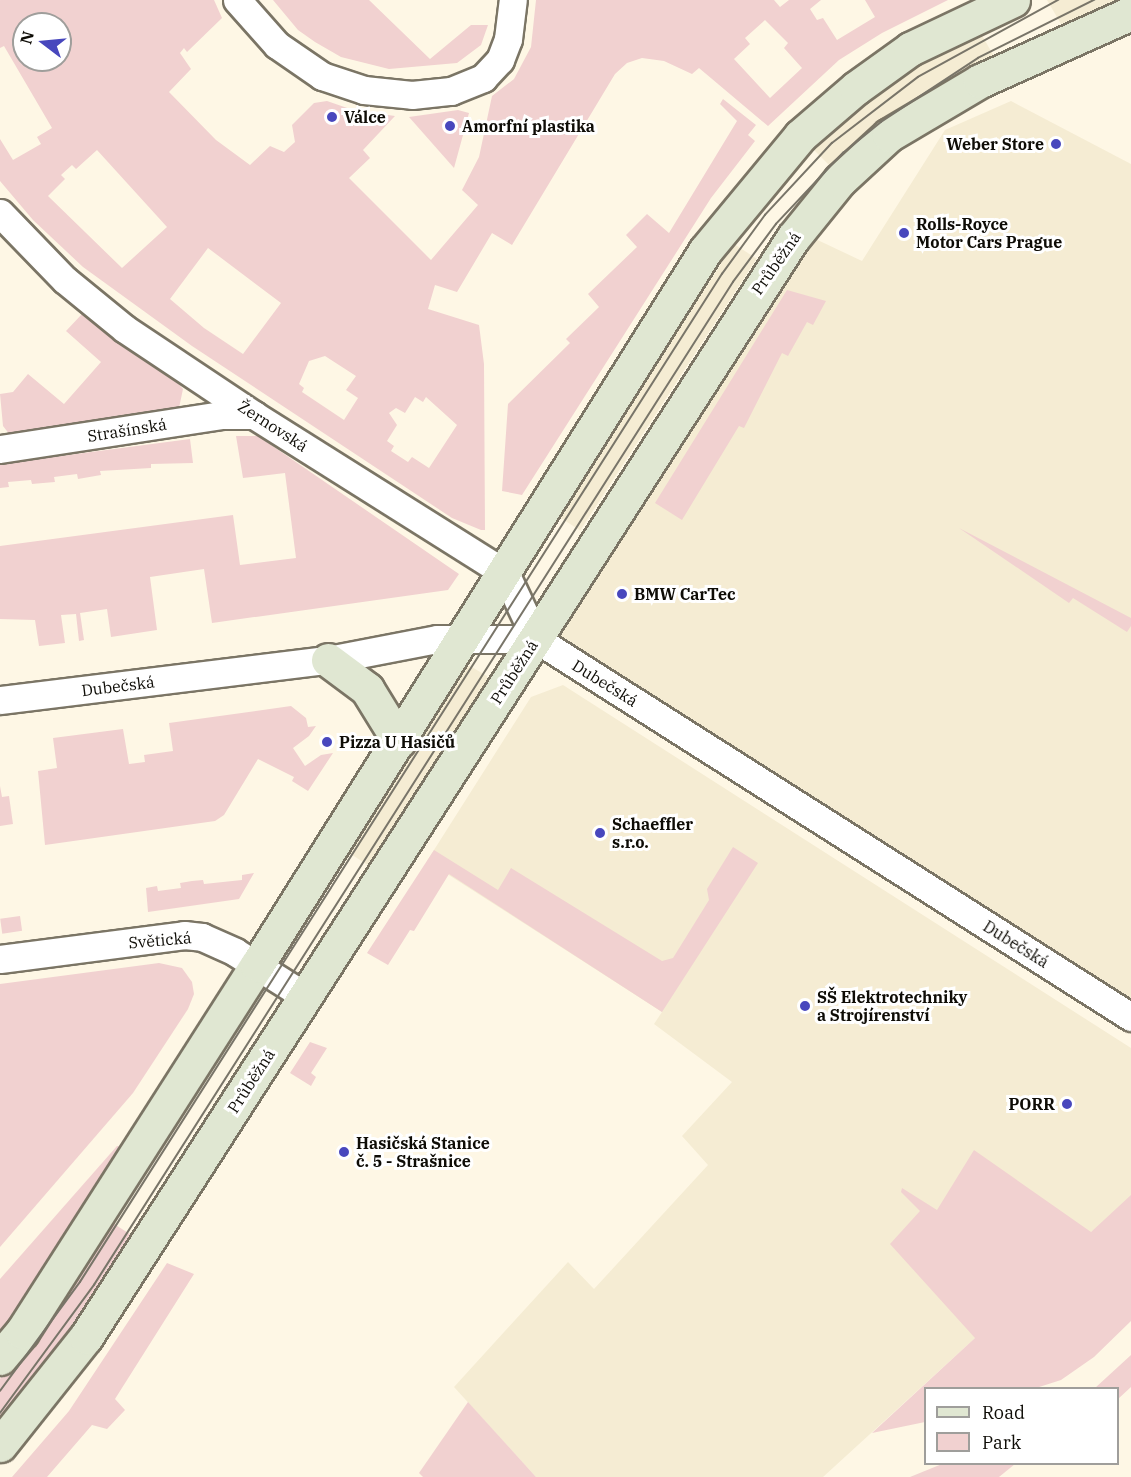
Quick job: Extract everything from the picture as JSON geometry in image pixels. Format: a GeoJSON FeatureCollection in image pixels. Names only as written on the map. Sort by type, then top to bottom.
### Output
{"type":"FeatureCollection","features":[{"type":"Feature","properties":{"kind":"main road"},"geometry":{"type":"LineString","coordinates":[[0,1358],[22,1332],[257,965],[466,636],[705,251],[800,136],[856,88],[910,50],[1013,0]]}},
{"type":"Feature","properties":{"kind":"main road","name":"Průběžná"},"geometry":{"type":"LineString","coordinates":[[0,1445],[86,1336],[536,639],[760,286],[840,180],[889,135],[939,104],[1035,54],[1131,13]]}},
{"type":"Feature","properties":{"kind":"main road"},"geometry":{"type":"LineString","coordinates":[[328,660],[367,688],[399,741]]}},
{"type":"Feature","properties":{"kind":"street"},"geometry":{"type":"LineString","coordinates":[[237,0],[277,45],[322,76],[364,90],[412,95],[450,91],[483,78],[500,60],[508,39],[513,0]]}},
{"type":"Feature","properties":{"kind":"street","name":"Žernovská"},"geometry":{"type":"LineString","coordinates":[[0,213],[65,280],[125,329],[254,415],[505,573]]}},
{"type":"Feature","properties":{"kind":"street","name":"Strašínská"},"geometry":{"type":"LineString","coordinates":[[0,449],[222,415],[254,415]]}},
{"type":"Feature","properties":{"kind":"street"},"geometry":{"type":"LineString","coordinates":[[505,573],[536,639]]}},
{"type":"Feature","properties":{"kind":"street","name":"Dubečská"},"geometry":{"type":"LineString","coordinates":[[0,700],[328,660],[466,636],[536,639],[1131,1017]]}},
{"type":"Feature","properties":{"kind":"street","name":"Světická"},"geometry":{"type":"LineString","coordinates":[[0,959],[184,935],[202,937],[257,965],[305,996]]}},
{"type":"Feature","properties":{"kind":"shaded area"},"geometry":{"type":"Polygon","coordinates":[[[1047,0],[1119,0],[1061,24],[1047,0]]]}},
{"type":"Feature","properties":{"kind":"shaded area"},"geometry":{"type":"Polygon","coordinates":[[[980,32],[995,58],[837,173],[810,146],[916,64],[980,32]]]}},
{"type":"Feature","properties":{"kind":"shaded area"},"geometry":{"type":"Polygon","coordinates":[[[1011,101],[1131,164],[1131,1002],[555,636],[807,235],[862,261],[945,130],[1011,101]]]}},
{"type":"Feature","properties":{"kind":"shaded area"},"geometry":{"type":"Polygon","coordinates":[[[734,244],[757,259],[580,530],[558,516],[734,244]]]}},
{"type":"Feature","properties":{"kind":"shaded area"},"geometry":{"type":"Polygon","coordinates":[[[470,666],[487,676],[488,685],[376,862],[368,865],[349,853],[349,845],[462,668],[470,666]]]}},
{"type":"Feature","properties":{"kind":"shaded area"},"geometry":{"type":"Polygon","coordinates":[[[563,685],[1131,1048],[1131,1202],[1091,1232],[823,1477],[536,1477],[454,1387],[568,1262],[594,1289],[708,1165],[682,1136],[732,1082],[654,1024],[662,1012],[427,861],[531,697],[563,685]]]}},
{"type":"Feature","properties":{"kind":"green space"},"geometry":{"type":"Polygon","coordinates":[[[0,0],[214,0],[222,18],[187,52],[184,48],[180,53],[191,69],[169,92],[216,140],[250,165],[270,146],[284,152],[295,142],[292,125],[314,103],[327,101],[353,110],[395,116],[363,150],[370,158],[349,178],[431,260],[478,205],[462,190],[479,157],[492,96],[514,79],[531,47],[536,0],[774,0],[780,7],[789,0],[821,0],[810,9],[817,20],[823,18],[837,40],[875,17],[865,0],[948,0],[882,33],[839,60],[768,126],[699,68],[692,74],[664,61],[642,58],[627,63],[615,74],[512,245],[492,233],[457,292],[435,285],[428,309],[479,325],[484,364],[485,530],[452,518],[192,346],[83,267],[33,220],[0,181],[0,139],[13,160],[41,144],[37,137],[52,128],[19,72],[72,72],[72,12],[12,12],[12,60],[4,46],[0,48],[0,0]],[[765,20],[745,38],[750,44],[734,59],[770,98],[802,68],[784,48],[788,43],[765,20]],[[97,150],[76,169],[72,165],[61,175],[65,179],[48,196],[122,268],[167,227],[97,150]],[[208,248],[170,299],[204,328],[243,354],[281,303],[208,248]],[[325,356],[309,361],[299,384],[304,388],[302,392],[344,420],[358,398],[346,390],[356,376],[325,356]],[[415,397],[405,413],[396,408],[389,413],[397,425],[387,441],[394,446],[391,451],[408,462],[412,457],[429,468],[457,425],[426,397],[423,402],[415,397]]]}},
{"type":"Feature","properties":{"kind":"green space"},"geometry":{"type":"Polygon","coordinates":[[[273,0],[369,0],[430,59],[471,25],[488,25],[481,45],[457,63],[389,69],[341,57],[315,42],[298,30],[273,0]]]}},
{"type":"Feature","properties":{"kind":"green space"},"geometry":{"type":"Polygon","coordinates":[[[723,99],[756,125],[748,135],[755,141],[711,198],[522,495],[502,491],[508,404],[570,343],[566,339],[599,307],[588,294],[637,247],[626,235],[647,214],[669,233],[737,121],[720,104],[723,99]]]}},
{"type":"Feature","properties":{"kind":"green space"},"geometry":{"type":"Polygon","coordinates":[[[458,110],[469,113],[454,168],[409,117],[458,110]]]}},
{"type":"Feature","properties":{"kind":"green space"},"geometry":{"type":"Polygon","coordinates":[[[787,290],[826,301],[813,325],[807,322],[788,356],[782,353],[744,428],[739,426],[682,520],[655,503],[787,290]]]}},
{"type":"Feature","properties":{"kind":"green space"},"geometry":{"type":"Polygon","coordinates":[[[82,314],[176,381],[183,389],[179,408],[10,435],[3,426],[0,394],[13,392],[28,374],[64,404],[101,362],[66,331],[82,314]]]}},
{"type":"Feature","properties":{"kind":"green space"},"geometry":{"type":"Polygon","coordinates":[[[236,436],[258,436],[459,574],[448,590],[212,623],[204,569],[150,577],[157,630],[111,637],[107,609],[80,613],[84,640],[79,641],[76,614],[61,615],[65,643],[39,646],[35,620],[0,619],[0,546],[233,515],[240,565],[296,558],[285,473],[243,478],[236,436]]]}},
{"type":"Feature","properties":{"kind":"green space"},"geometry":{"type":"Polygon","coordinates":[[[190,439],[193,463],[151,464],[151,468],[100,471],[101,475],[78,479],[77,474],[54,477],[55,482],[32,484],[31,480],[8,482],[9,487],[0,488],[0,464],[190,439]]]}},
{"type":"Feature","properties":{"kind":"green space"},"geometry":{"type":"Polygon","coordinates":[[[959,528],[1131,618],[1131,626],[1127,632],[1073,598],[1069,603],[959,528]]]}},
{"type":"Feature","properties":{"kind":"green space"},"geometry":{"type":"Polygon","coordinates":[[[291,706],[306,718],[308,727],[316,726],[309,736],[293,748],[305,766],[321,755],[333,753],[308,791],[292,781],[294,777],[258,759],[224,815],[215,821],[45,845],[38,771],[57,768],[53,738],[123,729],[129,764],[145,762],[144,755],[173,751],[169,723],[291,706]]]}},
{"type":"Feature","properties":{"kind":"green space"},"geometry":{"type":"Polygon","coordinates":[[[0,786],[2,797],[9,796],[13,824],[0,826],[0,786]]]}},
{"type":"Feature","properties":{"kind":"green space"},"geometry":{"type":"Polygon","coordinates":[[[733,847],[758,863],[662,1012],[449,874],[414,931],[410,930],[388,965],[367,953],[434,850],[498,890],[511,868],[662,961],[673,958],[709,900],[707,889],[733,847]]]}},
{"type":"Feature","properties":{"kind":"green space"},"geometry":{"type":"Polygon","coordinates":[[[254,873],[239,899],[148,912],[146,888],[157,886],[158,891],[181,888],[180,883],[192,881],[203,880],[204,884],[242,880],[242,875],[254,873]]]}},
{"type":"Feature","properties":{"kind":"green space"},"geometry":{"type":"Polygon","coordinates":[[[20,916],[22,931],[2,934],[0,919],[20,916]]]}},
{"type":"Feature","properties":{"kind":"green space"},"geometry":{"type":"Polygon","coordinates":[[[159,963],[182,968],[192,982],[194,994],[188,1009],[133,1093],[0,1247],[0,984],[159,963]]]}},
{"type":"Feature","properties":{"kind":"green space"},"geometry":{"type":"Polygon","coordinates":[[[310,1042],[327,1048],[311,1073],[316,1077],[311,1086],[290,1073],[310,1042]]]}},
{"type":"Feature","properties":{"kind":"green space"},"geometry":{"type":"Polygon","coordinates":[[[117,1146],[124,1147],[0,1336],[0,1279],[117,1146]]]}},
{"type":"Feature","properties":{"kind":"green space"},"geometry":{"type":"Polygon","coordinates":[[[974,1150],[1091,1232],[1131,1195],[1131,1321],[1094,1357],[1061,1380],[1039,1387],[924,1387],[924,1422],[872,1433],[975,1338],[890,1244],[920,1211],[901,1192],[902,1188],[937,1210],[974,1150]]]}},
{"type":"Feature","properties":{"kind":"green space"},"geometry":{"type":"Polygon","coordinates":[[[111,1222],[136,1238],[0,1427],[0,1379],[111,1222]]]}},
{"type":"Feature","properties":{"kind":"green space"},"geometry":{"type":"Polygon","coordinates":[[[167,1263],[194,1274],[115,1399],[125,1410],[107,1429],[92,1425],[47,1477],[12,1477],[69,1411],[167,1263]]]}},
{"type":"Feature","properties":{"kind":"green space"},"geometry":{"type":"Polygon","coordinates":[[[1131,1355],[1131,1387],[1119,1398],[1119,1387],[1096,1387],[1131,1355]]]}},
{"type":"Feature","properties":{"kind":"green space"},"geometry":{"type":"Polygon","coordinates":[[[468,1402],[536,1477],[423,1477],[419,1473],[468,1402]]]}},
{"type":"Feature","properties":{"kind":"green space"},"geometry":{"type":"Polygon","coordinates":[[[940,1465],[1014,1465],[999,1477],[910,1477],[940,1465]]]}},
{"type":"Feature","properties":{"kind":"tram line"},"geometry":{"type":"LineString","coordinates":[[0,1391],[80,1282],[722,274],[765,215],[832,143],[918,77],[1058,0]]}},
{"type":"Feature","properties":{"kind":"tram line"},"geometry":{"type":"LineString","coordinates":[[0,1413],[94,1285],[733,282],[776,224],[843,153],[881,122],[978,58],[1094,0]]}},
{"type":"Feature","properties":{"kind":"place","name":"Válce"},"geometry":{"type":"Point","coordinates":[332,117]}},
{"type":"Feature","properties":{"kind":"place","name":"Amorfní plastika"},"geometry":{"type":"Point","coordinates":[450,126]}},
{"type":"Feature","properties":{"kind":"place","name":"Weber Store"},"geometry":{"type":"Point","coordinates":[1056,144]}},
{"type":"Feature","properties":{"kind":"place","name":"Rolls-Royce Motor Cars Prague"},"geometry":{"type":"Point","coordinates":[904,233]}},
{"type":"Feature","properties":{"kind":"place","name":"BMW CarTec"},"geometry":{"type":"Point","coordinates":[622,594]}},
{"type":"Feature","properties":{"kind":"place","name":"Pizza U Hasičů"},"geometry":{"type":"Point","coordinates":[327,742]}},
{"type":"Feature","properties":{"kind":"place","name":"Schaeffler s.r.o."},"geometry":{"type":"Point","coordinates":[600,833]}},
{"type":"Feature","properties":{"kind":"place","name":"SŠ Elektrotechniky a Strojírenství"},"geometry":{"type":"Point","coordinates":[805,1006]}},
{"type":"Feature","properties":{"kind":"place","name":"PORR"},"geometry":{"type":"Point","coordinates":[1067,1104]}},
{"type":"Feature","properties":{"kind":"place","name":"Hasičská Stanice č. 5 - Strašnice"},"geometry":{"type":"Point","coordinates":[344,1152]}}]}
